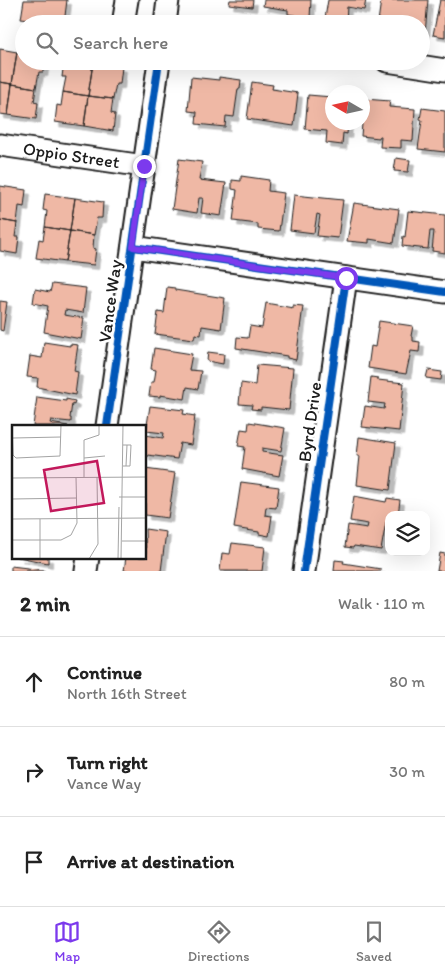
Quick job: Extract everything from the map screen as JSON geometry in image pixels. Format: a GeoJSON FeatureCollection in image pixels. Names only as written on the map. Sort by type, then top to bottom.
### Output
{"type":"FeatureCollection","features":[{"type":"Feature","properties":{"kind":"street"},"geometry":{"type":"LineString","coordinates":[[124,15],[127,0]]}},
{"type":"Feature","properties":{"kind":"street"},"geometry":{"type":"LineString","coordinates":[[166,15],[168,0]]}},
{"type":"Feature","properties":{"kind":"street"},"geometry":{"type":"LineString","coordinates":[[430,68],[445,70]]}},
{"type":"Feature","properties":{"kind":"street","name":"Vance Way"},"geometry":{"type":"LineString","coordinates":[[107,425],[158,70]]}},
{"type":"Feature","properties":{"kind":"street","name":"Oppio Street"},"geometry":{"type":"LineString","coordinates":[[0,145],[144,166]]}},
{"type":"Feature","properties":{"kind":"street"},"geometry":{"type":"LineString","coordinates":[[133,247],[445,292]]}},
{"type":"Feature","properties":{"kind":"street","name":"Byrd Drive"},"geometry":{"type":"LineString","coordinates":[[304,571],[346,278]]}},
{"type":"Feature","properties":{"kind":"street"},"geometry":{"type":"LineString","coordinates":[[86,571],[88,558]]}},
{"type":"Feature","properties":{"kind":"building"},"geometry":{"type":"Polygon","coordinates":[[[24,0],[67,0],[65,15],[22,15],[24,0]]]}},
{"type":"Feature","properties":{"kind":"building"},"geometry":{"type":"Polygon","coordinates":[[[230,0],[253,0],[252,7],[229,4],[230,0]]]}},
{"type":"Feature","properties":{"kind":"building"},"geometry":{"type":"Polygon","coordinates":[[[264,0],[311,0],[310,15],[288,14],[288,10],[263,6],[264,0]]]}},
{"type":"Feature","properties":{"kind":"building"},"geometry":{"type":"Polygon","coordinates":[[[328,0],[366,0],[364,10],[347,7],[346,15],[326,15],[328,0]]]}},
{"type":"Feature","properties":{"kind":"building"},"geometry":{"type":"Polygon","coordinates":[[[381,0],[428,0],[427,15],[379,15],[381,0]]]}},
{"type":"Feature","properties":{"kind":"building"},"geometry":{"type":"Polygon","coordinates":[[[440,0],[445,0],[445,37],[433,35],[440,0]]]}},
{"type":"Feature","properties":{"kind":"building"},"geometry":{"type":"Polygon","coordinates":[[[0,49],[15,52],[12,84],[0,82],[0,49]]]}},
{"type":"Feature","properties":{"kind":"building"},"geometry":{"type":"Polygon","coordinates":[[[15,65],[15,70],[43,70],[43,72],[39,72],[36,88],[12,84],[15,65]]]}},
{"type":"Feature","properties":{"kind":"building"},"geometry":{"type":"Polygon","coordinates":[[[63,70],[92,70],[88,96],[63,92],[66,77],[62,77],[63,70]]]}},
{"type":"Feature","properties":{"kind":"building"},"geometry":{"type":"Polygon","coordinates":[[[92,70],[122,70],[120,84],[116,84],[113,99],[88,96],[92,70]]]}},
{"type":"Feature","properties":{"kind":"building"},"geometry":{"type":"Polygon","coordinates":[[[191,77],[219,80],[219,77],[241,80],[234,117],[226,116],[225,127],[196,124],[197,112],[188,111],[191,77]]]}},
{"type":"Feature","properties":{"kind":"building"},"geometry":{"type":"Polygon","coordinates":[[[0,82],[12,84],[8,115],[0,114],[0,82]]]}},
{"type":"Feature","properties":{"kind":"building"},"geometry":{"type":"Polygon","coordinates":[[[252,82],[273,85],[272,89],[298,93],[294,126],[247,119],[252,82]]]}},
{"type":"Feature","properties":{"kind":"building"},"geometry":{"type":"Polygon","coordinates":[[[12,84],[36,88],[34,102],[38,103],[36,119],[8,115],[12,84]]]}},
{"type":"Feature","properties":{"kind":"building"},"geometry":{"type":"Polygon","coordinates":[[[63,92],[88,96],[84,126],[55,122],[57,105],[61,106],[63,92]]]}},
{"type":"Feature","properties":{"kind":"building"},"geometry":{"type":"Polygon","coordinates":[[[308,95],[325,96],[325,130],[347,130],[347,134],[343,133],[342,145],[326,143],[327,131],[305,129],[308,95]]]}},
{"type":"Feature","properties":{"kind":"building"},"geometry":{"type":"Polygon","coordinates":[[[88,96],[113,99],[111,113],[115,114],[113,131],[84,126],[88,96]]]}},
{"type":"Feature","properties":{"kind":"building"},"geometry":{"type":"Polygon","coordinates":[[[370,99],[390,101],[389,107],[415,109],[413,141],[401,140],[401,148],[380,147],[381,136],[379,138],[361,136],[361,130],[370,130],[370,99]]]}},
{"type":"Feature","properties":{"kind":"building"},"geometry":{"type":"Polygon","coordinates":[[[422,108],[445,111],[445,152],[418,149],[422,108]]]}},
{"type":"Feature","properties":{"kind":"building"},"geometry":{"type":"Polygon","coordinates":[[[396,158],[410,160],[408,172],[394,171],[396,158]]]}},
{"type":"Feature","properties":{"kind":"building"},"geometry":{"type":"Polygon","coordinates":[[[179,159],[202,162],[199,180],[226,183],[221,216],[201,213],[203,198],[199,198],[197,213],[172,209],[179,159]]]}},
{"type":"Feature","properties":{"kind":"building"},"geometry":{"type":"Polygon","coordinates":[[[241,176],[269,180],[268,191],[284,193],[279,231],[258,229],[258,224],[233,221],[237,190],[232,189],[232,180],[241,181],[241,176]]]}},
{"type":"Feature","properties":{"kind":"building"},"geometry":{"type":"Polygon","coordinates":[[[0,186],[26,190],[24,207],[19,206],[17,223],[0,220],[0,186]]]}},
{"type":"Feature","properties":{"kind":"building"},"geometry":{"type":"Polygon","coordinates":[[[45,194],[75,198],[70,231],[45,227],[47,211],[43,210],[45,194]]]}},
{"type":"Feature","properties":{"kind":"building"},"geometry":{"type":"Polygon","coordinates":[[[294,195],[343,200],[338,238],[317,236],[320,215],[317,214],[314,233],[290,230],[294,195]]]}},
{"type":"Feature","properties":{"kind":"building"},"geometry":{"type":"Polygon","coordinates":[[[75,198],[103,202],[102,218],[97,218],[94,235],[70,231],[75,198]]]}},
{"type":"Feature","properties":{"kind":"building"},"geometry":{"type":"Polygon","coordinates":[[[354,203],[399,209],[394,243],[369,239],[369,243],[347,241],[354,203]]]}},
{"type":"Feature","properties":{"kind":"building"},"geometry":{"type":"Polygon","coordinates":[[[408,211],[445,215],[445,253],[432,251],[434,231],[430,231],[428,249],[402,246],[408,211]]]}},
{"type":"Feature","properties":{"kind":"building"},"geometry":{"type":"Polygon","coordinates":[[[0,220],[17,223],[15,237],[19,237],[17,254],[0,251],[0,220]]]}},
{"type":"Feature","properties":{"kind":"building"},"geometry":{"type":"Polygon","coordinates":[[[45,227],[70,231],[65,262],[36,258],[39,239],[43,240],[45,227]]]}},
{"type":"Feature","properties":{"kind":"building"},"geometry":{"type":"Polygon","coordinates":[[[70,231],[94,235],[93,248],[96,249],[94,265],[65,262],[70,231]]]}},
{"type":"Feature","properties":{"kind":"building"},"geometry":{"type":"Polygon","coordinates":[[[52,284],[86,288],[83,313],[65,310],[64,315],[84,318],[81,339],[44,332],[48,306],[33,303],[35,289],[50,292],[52,284]]]}},
{"type":"Feature","properties":{"kind":"building"},"geometry":{"type":"Polygon","coordinates":[[[167,287],[225,298],[221,329],[202,326],[201,335],[195,334],[194,339],[155,334],[158,312],[164,313],[167,287]]]}},
{"type":"Feature","properties":{"kind":"building"},"geometry":{"type":"Polygon","coordinates":[[[0,301],[7,302],[3,331],[0,330],[0,301]]]}},
{"type":"Feature","properties":{"kind":"building"},"geometry":{"type":"Polygon","coordinates":[[[266,303],[293,308],[293,305],[303,306],[296,360],[287,358],[287,356],[236,348],[237,337],[248,338],[250,326],[262,328],[266,303]]]}},
{"type":"Feature","properties":{"kind":"building"},"geometry":{"type":"Polygon","coordinates":[[[379,321],[413,326],[411,336],[413,341],[420,342],[419,352],[411,351],[406,374],[368,368],[371,346],[375,347],[379,321]]]}},
{"type":"Feature","properties":{"kind":"building"},"geometry":{"type":"Polygon","coordinates":[[[44,342],[70,346],[70,344],[78,345],[74,371],[78,372],[75,395],[37,387],[38,378],[27,377],[30,356],[42,358],[44,342]]]}},
{"type":"Feature","properties":{"kind":"building"},"geometry":{"type":"Polygon","coordinates":[[[154,348],[192,354],[189,370],[201,371],[198,389],[187,387],[185,399],[160,395],[160,397],[149,396],[151,382],[154,382],[156,370],[151,369],[154,348]]]}},
{"type":"Feature","properties":{"kind":"building"},"geometry":{"type":"Polygon","coordinates":[[[208,352],[224,354],[223,364],[207,361],[208,352]]]}},
{"type":"Feature","properties":{"kind":"building"},"geometry":{"type":"Polygon","coordinates":[[[257,365],[293,368],[289,410],[261,407],[261,410],[251,409],[252,405],[239,404],[241,383],[255,385],[257,365]]]}},
{"type":"Feature","properties":{"kind":"building"},"geometry":{"type":"Polygon","coordinates":[[[428,370],[442,372],[441,380],[426,378],[428,370]]]}},
{"type":"Feature","properties":{"kind":"building"},"geometry":{"type":"Polygon","coordinates":[[[371,377],[378,378],[378,380],[404,383],[399,431],[362,427],[365,406],[384,409],[385,404],[368,402],[371,377]]]}},
{"type":"Feature","properties":{"kind":"building"},"geometry":{"type":"Polygon","coordinates":[[[37,397],[75,401],[74,405],[72,404],[71,422],[51,420],[50,423],[62,425],[33,425],[37,397]]]}},
{"type":"Feature","properties":{"kind":"building"},"geometry":{"type":"Polygon","coordinates":[[[150,406],[184,410],[183,414],[195,416],[191,445],[180,443],[177,459],[146,456],[146,435],[163,438],[164,433],[146,431],[150,406]]]}},
{"type":"Feature","properties":{"kind":"building"},"geometry":{"type":"Polygon","coordinates":[[[249,422],[285,428],[281,451],[262,448],[262,452],[283,455],[279,476],[242,469],[245,447],[238,446],[241,429],[248,430],[249,422]]]}},
{"type":"Feature","properties":{"kind":"building"},"geometry":{"type":"Polygon","coordinates":[[[359,437],[396,443],[390,490],[357,485],[360,456],[357,456],[359,437]]]}},
{"type":"Feature","properties":{"kind":"building"},"geometry":{"type":"Polygon","coordinates":[[[146,469],[175,473],[168,518],[146,515],[146,469]]]}},
{"type":"Feature","properties":{"kind":"building"},"geometry":{"type":"Polygon","coordinates":[[[241,482],[279,487],[276,508],[266,507],[265,515],[272,516],[269,536],[259,534],[259,532],[234,528],[241,482]]]}},
{"type":"Feature","properties":{"kind":"building"},"geometry":{"type":"Polygon","coordinates":[[[354,496],[386,502],[387,498],[400,500],[399,511],[385,511],[385,528],[381,550],[354,546],[353,548],[345,547],[348,525],[367,528],[368,524],[350,521],[354,496]]]}},
{"type":"Feature","properties":{"kind":"building"},"geometry":{"type":"Polygon","coordinates":[[[146,529],[166,532],[161,571],[124,571],[126,558],[146,558],[146,529]]]}},
{"type":"Feature","properties":{"kind":"building"},"geometry":{"type":"Polygon","coordinates":[[[232,543],[265,547],[262,571],[220,571],[222,553],[230,554],[232,543]]]}},
{"type":"Feature","properties":{"kind":"building"},"geometry":{"type":"Polygon","coordinates":[[[440,553],[445,554],[445,571],[437,571],[440,553]]]}},
{"type":"Feature","properties":{"kind":"building"},"geometry":{"type":"Polygon","coordinates":[[[23,558],[48,558],[48,563],[23,558]]]}},
{"type":"Feature","properties":{"kind":"building"},"geometry":{"type":"Polygon","coordinates":[[[335,560],[381,569],[381,571],[334,571],[335,560]]]}},
{"type":"Feature","properties":{"kind":"building"},"geometry":{"type":"Polygon","coordinates":[[[11,566],[44,570],[44,571],[11,571],[11,566]]]}},
{"type":"Feature","properties":{"kind":"cycle path"},"geometry":{"type":"LineString","coordinates":[[107,425],[158,70]]}},
{"type":"Feature","properties":{"kind":"cycle path"},"geometry":{"type":"LineString","coordinates":[[133,247],[445,292]]}},
{"type":"Feature","properties":{"kind":"cycle path"},"geometry":{"type":"LineString","coordinates":[[304,571],[346,278]]}},
{"type":"Feature","properties":{"kind":"route"},"geometry":{"type":"LineString","coordinates":[[144,166],[133,247],[346,278]]}}]}
